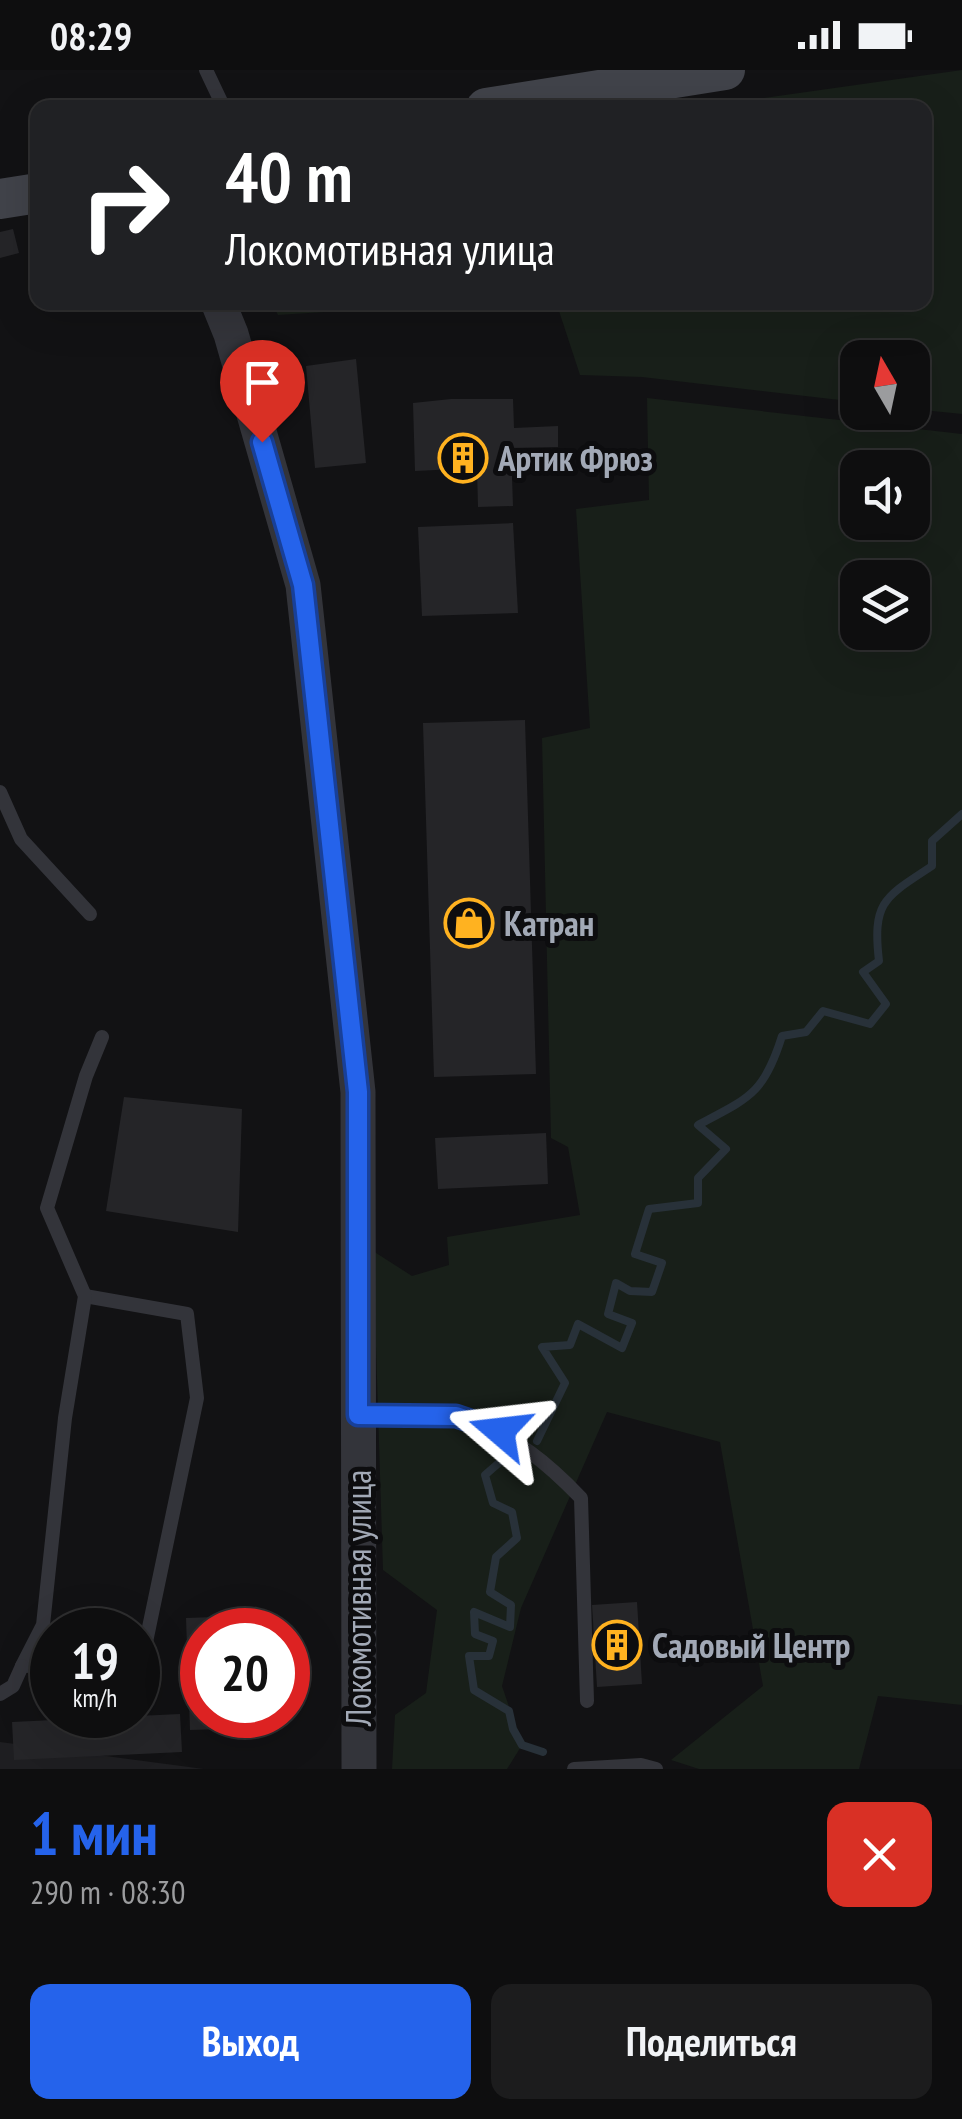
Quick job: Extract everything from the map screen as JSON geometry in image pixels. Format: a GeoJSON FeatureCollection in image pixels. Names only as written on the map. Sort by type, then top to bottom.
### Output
{"type":"FeatureCollection","features":[{"type":"Feature","properties":{"kind":"main road"},"geometry":{"type":"LineString","coordinates":[[536,100],[725,70]]}},
{"type":"Feature","properties":{"kind":"main road"},"geometry":{"type":"LineString","coordinates":[[0,199],[30,194]]}},
{"type":"Feature","properties":{"kind":"street","name":"Локомотивная улица"},"geometry":{"type":"LineString","coordinates":[[221,310],[303,585],[358,1092],[359,1769]]}},
{"type":"Feature","properties":{"kind":"lane"},"geometry":{"type":"LineString","coordinates":[[206,70],[220,100]]}},
{"type":"Feature","properties":{"kind":"lane"},"geometry":{"type":"LineString","coordinates":[[0,792],[20,839],[90,914]]}},
{"type":"Feature","properties":{"kind":"lane"},"geometry":{"type":"LineString","coordinates":[[0,1694],[13,1686],[43,1624],[84,1296],[47,1208],[86,1076],[102,1036]]}},
{"type":"Feature","properties":{"kind":"lane"},"geometry":{"type":"LineString","coordinates":[[84,1296],[187,1314],[197,1398],[153,1608]]}},
{"type":"Feature","properties":{"kind":"lane"},"geometry":{"type":"LineString","coordinates":[[358,1415],[456,1416],[500,1431],[550,1466],[582,1498],[587,1701]]}},
{"type":"Feature","properties":{"kind":"lane"},"geometry":{"type":"LineString","coordinates":[[22,1666],[30,1666]]}},
{"type":"Feature","properties":{"kind":"lane"},"geometry":{"type":"LineString","coordinates":[[574,1769],[642,1765],[656,1769]]}},
{"type":"Feature","properties":{"kind":"shaded area"},"geometry":{"type":"Polygon","coordinates":[[[962,70],[962,414],[930,411],[930,340],[840,340],[840,400],[642,377],[580,375],[559,311],[530,310],[932,310],[932,100],[750,100],[962,70]]]}},
{"type":"Feature","properties":{"kind":"shaded area"},"geometry":{"type":"Polygon","coordinates":[[[276,310],[355,310],[278,315],[276,310]]]}},
{"type":"Feature","properties":{"kind":"shaded area"},"geometry":{"type":"Polygon","coordinates":[[[647,398],[840,420],[840,430],[962,434],[962,1705],[878,1696],[859,1769],[699,1769],[671,1760],[763,1686],[720,1442],[607,1412],[521,1608],[502,1686],[522,1745],[507,1769],[392,1769],[395,1715],[426,1693],[437,1610],[383,1570],[373,1251],[412,1276],[449,1265],[447,1237],[580,1215],[568,1147],[551,1138],[542,738],[590,728],[576,509],[649,500],[647,398]]]}},
{"type":"Feature","properties":{"kind":"shaded area"},"geometry":{"type":"Polygon","coordinates":[[[0,1742],[204,1769],[0,1769],[0,1742]]]}},
{"type":"Feature","properties":{"kind":"building"},"geometry":{"type":"Polygon","coordinates":[[[13,229],[19,253],[0,258],[0,232],[13,229]]]}},
{"type":"Feature","properties":{"kind":"building"},"geometry":{"type":"Polygon","coordinates":[[[356,359],[366,463],[315,468],[306,366],[356,359]]]}},
{"type":"Feature","properties":{"kind":"building","name":"Артик Фрюз"},"geometry":{"type":"Polygon","coordinates":[[[513,399],[514,428],[558,426],[558,447],[511,448],[513,506],[478,507],[477,468],[415,471],[413,403],[513,399]]]}},
{"type":"Feature","properties":{"kind":"building","name":"Артик Фрюз"},"geometry":{"type":"Polygon","coordinates":[[[513,523],[518,613],[422,616],[418,527],[513,523]]]}},
{"type":"Feature","properties":{"kind":"building"},"geometry":{"type":"Polygon","coordinates":[[[525,720],[536,1074],[434,1077],[423,723],[525,720]]]}},
{"type":"Feature","properties":{"kind":"building"},"geometry":{"type":"Polygon","coordinates":[[[124,1097],[242,1109],[238,1232],[106,1211],[124,1097]]]}},
{"type":"Feature","properties":{"kind":"building"},"geometry":{"type":"Polygon","coordinates":[[[546,1133],[548,1184],[438,1189],[435,1138],[546,1133]]]}},
{"type":"Feature","properties":{"kind":"building","name":"Садовый Центр"},"geometry":{"type":"Polygon","coordinates":[[[637,1602],[642,1684],[597,1687],[592,1605],[637,1602]]]}},
{"type":"Feature","properties":{"kind":"building"},"geometry":{"type":"Polygon","coordinates":[[[180,1714],[182,1752],[14,1760],[12,1722],[30,1721],[30,1738],[160,1738],[160,1715],[180,1714]]]}},
{"type":"Feature","properties":{"kind":"waterway"},"geometry":{"type":"LineString","coordinates":[[537,1441],[565,1383],[542,1347],[570,1345],[578,1324],[622,1348],[632,1323],[608,1314],[616,1283],[630,1291],[652,1292],[662,1263],[635,1254],[649,1209],[698,1203],[698,1178],[726,1149],[698,1125],[752,1092],[768,1071],[782,1036],[806,1032],[823,1011],[870,1024],[886,1004],[863,972],[879,961],[880,913],[893,894],[932,866],[932,841],[962,814]]}},
{"type":"Feature","properties":{"kind":"waterway"},"geometry":{"type":"LineString","coordinates":[[508,1455],[485,1475],[493,1503],[512,1512],[517,1538],[496,1557],[490,1592],[511,1605],[510,1627],[474,1612],[475,1634],[493,1641],[489,1656],[469,1656],[474,1690],[509,1711],[522,1745],[543,1752]]}},
{"type":"Feature","properties":{"kind":"place","name":"Артик Фрюз"},"geometry":{"type":"Point","coordinates":[463,458]}},
{"type":"Feature","properties":{"kind":"place","name":"Катран"},"geometry":{"type":"Point","coordinates":[469,923]}},
{"type":"Feature","properties":{"kind":"place","name":"Садовый Центр"},"geometry":{"type":"Point","coordinates":[617,1645]}},
{"type":"Feature","properties":{"kind":"route"},"geometry":{"type":"LineString","coordinates":[[262,442],[303,585],[358,1092],[358,1415],[456,1416],[500,1431]]}}]}
